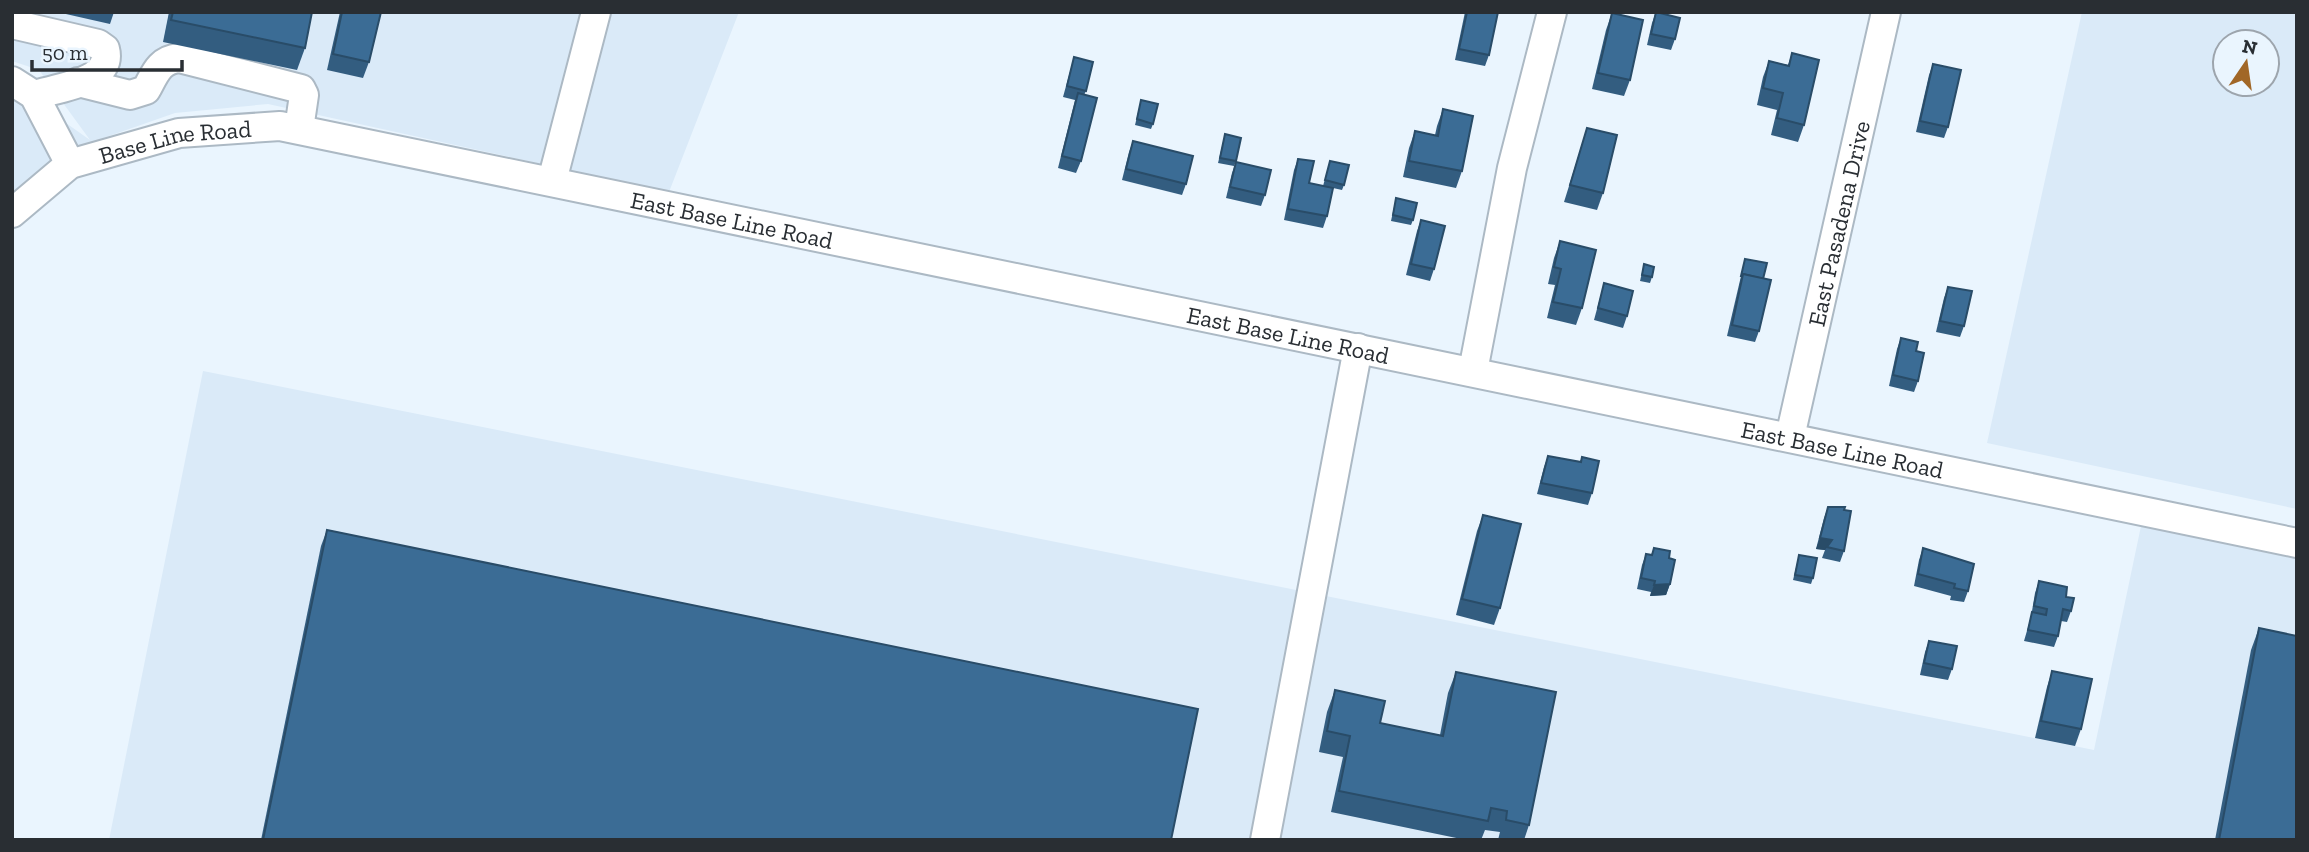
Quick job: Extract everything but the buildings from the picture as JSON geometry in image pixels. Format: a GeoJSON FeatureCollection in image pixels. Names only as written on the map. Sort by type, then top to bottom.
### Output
{"type":"FeatureCollection","features":[{"type":"Feature","properties":{"kind":"street"},"geometry":{"type":"LineString","coordinates":[[552,181],[596,12]]}},
{"type":"Feature","properties":{"kind":"street"},"geometry":{"type":"LineString","coordinates":[[1473,370],[1512,168],[1552,12]]}},
{"type":"Feature","properties":{"kind":"street","name":"East Pasadena Drive"},"geometry":{"type":"LineString","coordinates":[[1790,437],[1886,12]]}},
{"type":"Feature","properties":{"kind":"street"},"geometry":{"type":"LineString","coordinates":[[12,24],[102,46],[106,54],[102,70],[78,82]]}},
{"type":"Feature","properties":{"kind":"street"},"geometry":{"type":"LineString","coordinates":[[23,88],[78,82],[130,94],[146,90],[162,63],[179,58],[301,89],[304,95],[290,128]]}},
{"type":"Feature","properties":{"kind":"street","name":"Base Line Road"},"geometry":{"type":"LineString","coordinates":[[23,88],[70,164]]}},
{"type":"Feature","properties":{"kind":"street","name":"East Base Line Road"},"geometry":{"type":"LineString","coordinates":[[290,128],[1473,370],[2297,543]]}},
{"type":"Feature","properties":{"kind":"street","name":"Base Line Road"},"geometry":{"type":"LineString","coordinates":[[12,213],[70,164],[179,133],[290,128]]}},
{"type":"Feature","properties":{"kind":"street"},"geometry":{"type":"LineString","coordinates":[[1265,840],[1358,348]]}},
{"type":"Feature","properties":{"kind":"shaded area"},"geometry":{"type":"Polygon","coordinates":[[[12,12],[739,12],[669,192],[268,104],[175,113],[92,142],[47,167],[12,201],[12,85],[90,140],[39,70],[12,61],[12,12]]]}},
{"type":"Feature","properties":{"kind":"shaded area"},"geometry":{"type":"Polygon","coordinates":[[[2082,12],[2297,12],[2297,509],[1987,443],[2082,12]]]}},
{"type":"Feature","properties":{"kind":"shaded area"},"geometry":{"type":"Polygon","coordinates":[[[203,371],[2094,750],[2141,526],[2297,559],[2297,840],[109,840],[203,371]]]}}]}
